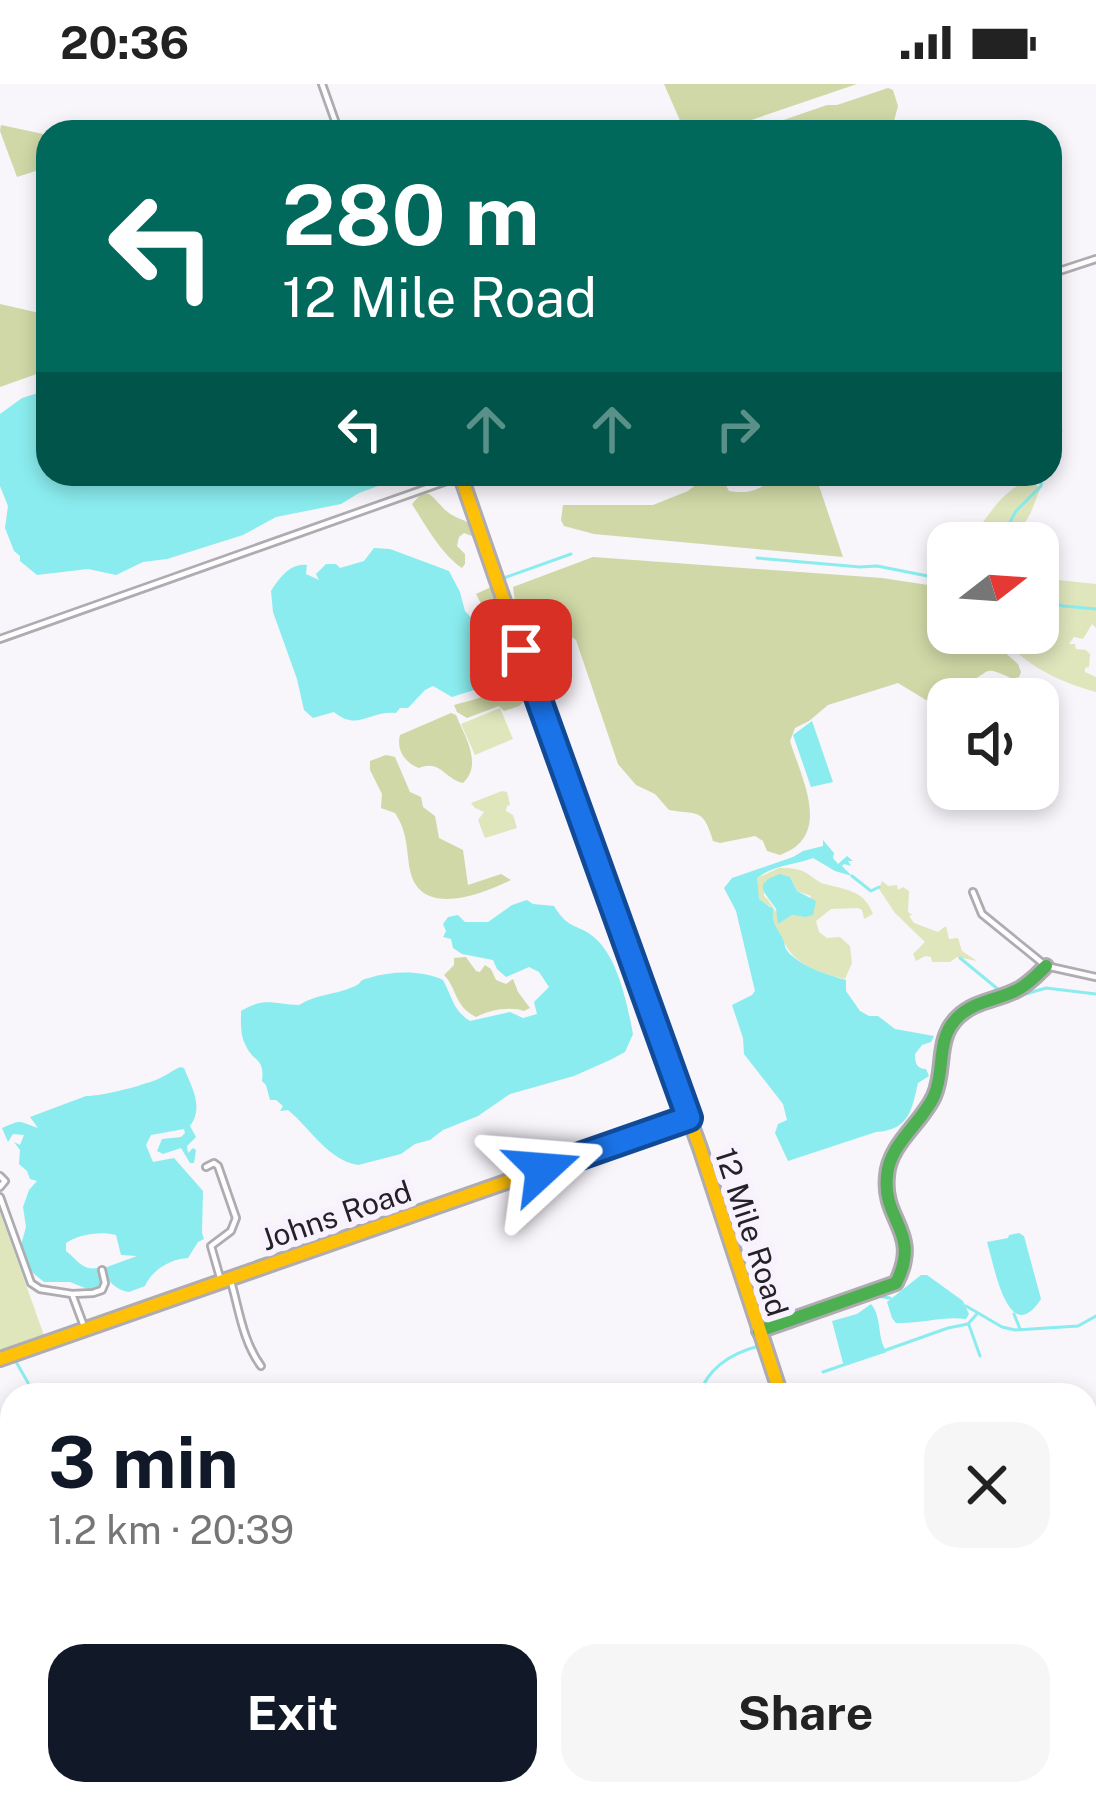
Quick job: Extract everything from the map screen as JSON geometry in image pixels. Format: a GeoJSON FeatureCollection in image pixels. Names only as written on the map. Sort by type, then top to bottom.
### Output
{"type":"FeatureCollection","features":[{"type":"Feature","properties":{"kind":"street"},"geometry":{"type":"LineString","coordinates":[[322,84],[335,120]]}},
{"type":"Feature","properties":{"kind":"street"},"geometry":{"type":"LineString","coordinates":[[1062,270],[1096,259]]}},
{"type":"Feature","properties":{"kind":"street"},"geometry":{"type":"LineString","coordinates":[[0,639],[432,486]]}},
{"type":"Feature","properties":{"kind":"street","name":"12 Mile Road"},"geometry":{"type":"LineString","coordinates":[[467,486],[777,1383]]}},
{"type":"Feature","properties":{"kind":"street"},"geometry":{"type":"LineString","coordinates":[[973,892],[982,914],[1046,966],[1096,977]]}},
{"type":"Feature","properties":{"kind":"street"},"geometry":{"type":"LineString","coordinates":[[759,1331],[896,1283],[906,1267],[907,1245],[885,1180],[899,1146],[926,1114],[939,1087],[941,1040],[962,1012],[1024,986],[1046,966]]}},
{"type":"Feature","properties":{"kind":"street","name":"Johns Road"},"geometry":{"type":"LineString","coordinates":[[8,1356],[689,1118]]}},
{"type":"Feature","properties":{"kind":"street"},"geometry":{"type":"LineString","coordinates":[[206,1167],[218,1166],[236,1213],[231,1231],[211,1246],[261,1366]]}},
{"type":"Feature","properties":{"kind":"street"},"geometry":{"type":"LineString","coordinates":[[0,1176],[5,1181],[0,1186]]}},
{"type":"Feature","properties":{"kind":"street"},"geometry":{"type":"LineString","coordinates":[[0,1197],[31,1283],[72,1294],[93,1294],[105,1283],[102,1270]]}},
{"type":"Feature","properties":{"kind":"street"},"geometry":{"type":"LineString","coordinates":[[72,1294],[85,1329]]}},
{"type":"Feature","properties":{"kind":"green space"},"geometry":{"type":"Polygon","coordinates":[[[664,84],[857,84],[751,120],[680,120],[664,84]]]}},
{"type":"Feature","properties":{"kind":"green space"},"geometry":{"type":"Polygon","coordinates":[[[888,88],[898,106],[894,120],[784,120],[888,88]]]}},
{"type":"Feature","properties":{"kind":"green space"},"geometry":{"type":"Polygon","coordinates":[[[1,125],[36,132],[36,171],[17,177],[1,125]]]}},
{"type":"Feature","properties":{"kind":"green space"},"geometry":{"type":"Polygon","coordinates":[[[0,304],[36,312],[36,374],[0,387],[0,304]]]}},
{"type":"Feature","properties":{"kind":"green space"},"geometry":{"type":"Polygon","coordinates":[[[694,486],[819,486],[843,557],[594,534],[564,526],[561,520],[563,505],[653,505],[694,486]]]}},
{"type":"Feature","properties":{"kind":"green space"},"geometry":{"type":"Polygon","coordinates":[[[1017,486],[1040,489],[1026,522],[983,522],[1017,486]]]}},
{"type":"Feature","properties":{"kind":"green space"},"geometry":{"type":"Polygon","coordinates":[[[422,493],[474,529],[479,545],[472,536],[464,533],[459,537],[457,546],[465,554],[462,568],[441,547],[412,504],[422,493]]]}},
{"type":"Feature","properties":{"kind":"green space"},"geometry":{"type":"Polygon","coordinates":[[[593,557],[927,585],[927,654],[1007,654],[1021,672],[1016,678],[989,671],[977,678],[927,678],[927,701],[898,683],[828,705],[795,728],[790,741],[806,789],[810,821],[806,835],[780,855],[767,851],[755,836],[713,841],[703,818],[669,810],[655,794],[636,785],[618,764],[576,640],[545,618],[526,616],[515,602],[513,587],[593,557]]]}},
{"type":"Feature","properties":{"kind":"green space"},"geometry":{"type":"Polygon","coordinates":[[[1059,580],[1096,584],[1096,628],[1092,624],[1083,639],[1074,637],[1069,644],[1090,654],[1085,672],[1096,677],[1096,692],[1041,670],[1019,654],[1059,654],[1059,580]]]}},
{"type":"Feature","properties":{"kind":"green space"},"geometry":{"type":"Polygon","coordinates":[[[493,586],[533,693],[519,706],[504,711],[499,706],[467,718],[454,705],[491,693],[509,680],[476,594],[493,586]]]}},
{"type":"Feature","properties":{"kind":"green space"},"geometry":{"type":"Polygon","coordinates":[[[500,708],[513,739],[475,755],[461,724],[500,708]]]}},
{"type":"Feature","properties":{"kind":"green space"},"geometry":{"type":"Polygon","coordinates":[[[456,715],[472,759],[463,783],[437,768],[414,766],[399,746],[400,735],[456,715]]]}},
{"type":"Feature","properties":{"kind":"green space"},"geometry":{"type":"Polygon","coordinates":[[[395,757],[410,792],[421,797],[423,807],[435,816],[439,838],[463,850],[468,885],[501,874],[511,880],[453,899],[426,894],[416,885],[402,827],[395,813],[381,808],[382,794],[370,770],[370,761],[395,757]]]}},
{"type":"Feature","properties":{"kind":"green space"},"geometry":{"type":"Polygon","coordinates":[[[507,792],[510,805],[506,811],[513,815],[517,828],[485,838],[478,820],[484,812],[471,803],[507,792]]]}},
{"type":"Feature","properties":{"kind":"green space"},"geometry":{"type":"Polygon","coordinates":[[[779,868],[798,869],[865,900],[873,914],[864,919],[858,908],[831,909],[816,921],[827,938],[840,937],[850,946],[852,963],[845,979],[817,971],[793,955],[774,927],[770,906],[760,901],[757,878],[779,868]],[[790,877],[765,881],[764,896],[783,919],[805,917],[811,896],[797,891],[790,877]]]}},
{"type":"Feature","properties":{"kind":"green space"},"geometry":{"type":"Polygon","coordinates":[[[882,881],[909,891],[908,912],[914,923],[938,932],[946,926],[949,939],[958,938],[962,951],[977,961],[957,957],[932,962],[925,956],[916,961],[913,954],[925,942],[895,913],[879,889],[882,881]]]}},
{"type":"Feature","properties":{"kind":"green space"},"geometry":{"type":"Polygon","coordinates":[[[466,957],[476,971],[485,965],[496,980],[506,984],[513,979],[530,1008],[476,1017],[469,1013],[444,975],[454,958],[466,957]]]}},
{"type":"Feature","properties":{"kind":"green space"},"geometry":{"type":"Polygon","coordinates":[[[0,1212],[46,1341],[0,1357],[0,1212]]]}},
{"type":"Feature","properties":{"kind":"water"},"geometry":{"type":"Polygon","coordinates":[[[36,394],[36,486],[378,486],[341,504],[276,517],[243,535],[143,562],[116,575],[88,569],[37,575],[14,551],[5,528],[8,506],[0,486],[0,414],[36,394]]]}},
{"type":"Feature","properties":{"kind":"water"},"geometry":{"type":"Polygon","coordinates":[[[374,548],[390,549],[449,571],[465,611],[490,642],[500,676],[490,685],[452,697],[433,686],[396,713],[350,720],[334,712],[313,718],[304,710],[273,612],[271,591],[291,568],[307,565],[306,574],[319,580],[316,574],[326,564],[340,568],[364,561],[374,548]]]}},
{"type":"Feature","properties":{"kind":"water"},"geometry":{"type":"Polygon","coordinates":[[[812,721],[833,782],[811,787],[793,735],[812,721]]]}},
{"type":"Feature","properties":{"kind":"water"},"geometry":{"type":"Polygon","coordinates":[[[823,840],[838,864],[847,856],[853,861],[848,861],[851,866],[842,866],[852,876],[813,858],[757,878],[759,899],[773,909],[786,950],[810,967],[846,980],[846,991],[860,1011],[878,1016],[895,1029],[934,1036],[915,1054],[917,1064],[929,1076],[918,1083],[903,1122],[788,1161],[775,1133],[778,1124],[787,1120],[783,1104],[744,1054],[732,1005],[755,991],[736,911],[724,888],[732,878],[823,846],[823,840]]]}},
{"type":"Feature","properties":{"kind":"water"},"geometry":{"type":"Polygon","coordinates":[[[780,874],[790,877],[797,891],[816,901],[813,915],[792,915],[778,924],[763,885],[780,874]]]}},
{"type":"Feature","properties":{"kind":"water"},"geometry":{"type":"Polygon","coordinates":[[[527,900],[554,906],[565,920],[604,948],[631,1023],[633,1034],[625,1052],[574,1076],[510,1094],[478,1116],[401,1154],[358,1165],[329,1150],[288,1110],[280,1111],[283,1106],[270,1100],[262,1068],[243,1040],[241,1011],[257,1004],[299,1005],[365,979],[406,973],[443,980],[456,1008],[470,1021],[510,1012],[523,1018],[537,1014],[534,1002],[549,987],[539,972],[529,967],[506,977],[493,960],[462,954],[453,948],[451,939],[443,937],[448,917],[488,922],[527,900]]]}},
{"type":"Feature","properties":{"kind":"water"},"geometry":{"type":"Polygon","coordinates":[[[180,1067],[196,1105],[190,1126],[196,1137],[187,1146],[188,1153],[196,1150],[194,1163],[181,1148],[163,1154],[157,1151],[162,1139],[181,1137],[184,1129],[151,1135],[146,1145],[153,1162],[174,1158],[203,1191],[204,1239],[188,1258],[162,1266],[145,1286],[129,1292],[112,1284],[104,1268],[137,1256],[121,1255],[116,1235],[84,1235],[66,1243],[66,1251],[84,1266],[97,1268],[101,1286],[90,1290],[70,1282],[44,1282],[33,1273],[21,1245],[26,1227],[23,1207],[37,1181],[19,1164],[20,1150],[14,1142],[20,1145],[24,1135],[13,1134],[8,1142],[2,1128],[20,1122],[38,1128],[30,1117],[86,1096],[146,1083],[180,1067]]]}},
{"type":"Feature","properties":{"kind":"water"},"geometry":{"type":"Polygon","coordinates":[[[1019,1233],[1024,1236],[1041,1299],[1020,1315],[1004,1298],[987,1242],[1019,1233]]]}},
{"type":"Feature","properties":{"kind":"water"},"geometry":{"type":"Polygon","coordinates":[[[921,1275],[963,1301],[969,1314],[966,1319],[896,1323],[887,1302],[921,1275]]]}},
{"type":"Feature","properties":{"kind":"water"},"geometry":{"type":"Polygon","coordinates":[[[871,1304],[887,1352],[843,1363],[832,1321],[871,1304]]]}},
{"type":"Feature","properties":{"kind":"waterway"},"geometry":{"type":"LineString","coordinates":[[1010,522],[1041,486]]}},
{"type":"Feature","properties":{"kind":"waterway"},"geometry":{"type":"LineString","coordinates":[[501,579],[571,554]]}},
{"type":"Feature","properties":{"kind":"waterway"},"geometry":{"type":"LineString","coordinates":[[757,558],[877,566],[927,576]]}},
{"type":"Feature","properties":{"kind":"waterway"},"geometry":{"type":"LineString","coordinates":[[1059,605],[1096,609]]}},
{"type":"Feature","properties":{"kind":"waterway"},"geometry":{"type":"LineString","coordinates":[[852,876],[871,891],[879,887]]}},
{"type":"Feature","properties":{"kind":"waterway"},"geometry":{"type":"LineString","coordinates":[[960,958],[999,990]]}},
{"type":"Feature","properties":{"kind":"waterway"},"geometry":{"type":"LineString","coordinates":[[1009,999],[1046,988],[1096,994]]}},
{"type":"Feature","properties":{"kind":"waterway"},"geometry":{"type":"LineString","coordinates":[[824,1314],[877,1296],[890,1298]]}},
{"type":"Feature","properties":{"kind":"waterway"},"geometry":{"type":"LineString","coordinates":[[966,1306],[1015,1330],[1078,1326],[1096,1316]]}},
{"type":"Feature","properties":{"kind":"waterway"},"geometry":{"type":"LineString","coordinates":[[1014,1314],[1020,1329]]}},
{"type":"Feature","properties":{"kind":"waterway"},"geometry":{"type":"LineString","coordinates":[[886,1350],[968,1324],[976,1315]]}},
{"type":"Feature","properties":{"kind":"waterway"},"geometry":{"type":"LineString","coordinates":[[969,1325],[980,1356]]}},
{"type":"Feature","properties":{"kind":"waterway"},"geometry":{"type":"LineString","coordinates":[[705,1383],[722,1363],[759,1346]]}},
{"type":"Feature","properties":{"kind":"waterway"},"geometry":{"type":"LineString","coordinates":[[15,1360],[28,1383]]}},
{"type":"Feature","properties":{"kind":"waterway"},"geometry":{"type":"LineString","coordinates":[[823,1372],[849,1363]]}},
{"type":"Feature","properties":{"kind":"traffic: fast"},"geometry":{"type":"LineString","coordinates":[[759,1331],[896,1283],[905,1251],[887,1191],[889,1164],[934,1096],[946,1035],[964,1012],[1021,988],[1046,966]]}},
{"type":"Feature","properties":{"kind":"traffic: slow"},"geometry":{"type":"LineString","coordinates":[[464,486],[700,1148],[777,1383]]}},
{"type":"Feature","properties":{"kind":"traffic: slow"},"geometry":{"type":"LineString","coordinates":[[0,1359],[689,1118]]}},
{"type":"Feature","properties":{"kind":"route"},"geometry":{"type":"LineString","coordinates":[[521,650],[689,1118],[543,1169]]}}]}
